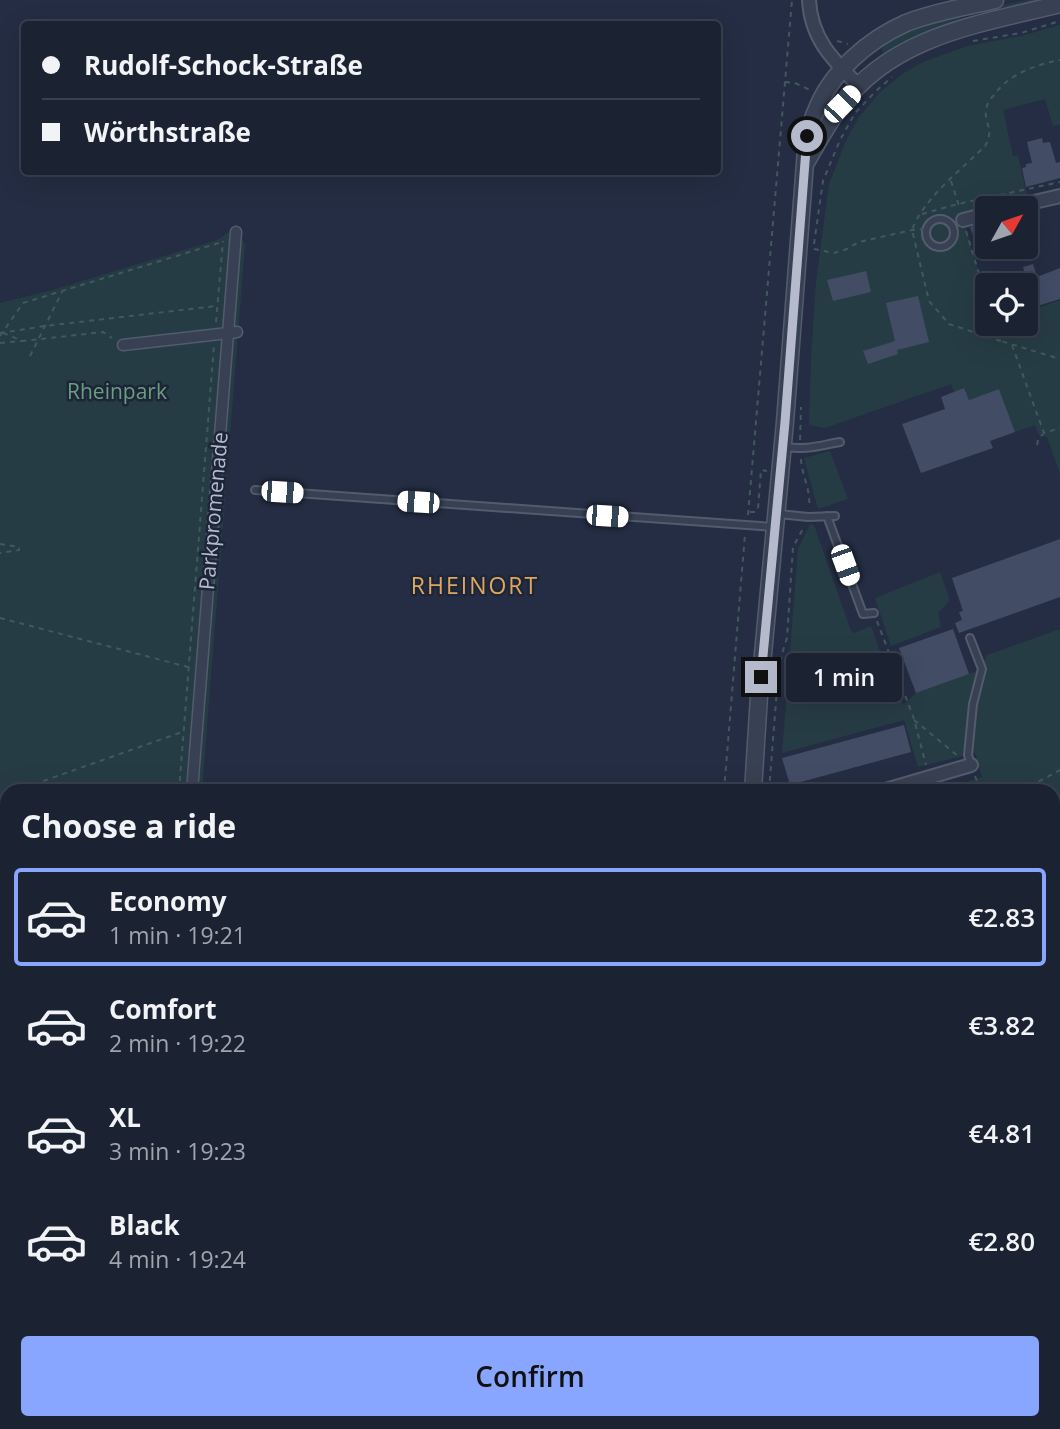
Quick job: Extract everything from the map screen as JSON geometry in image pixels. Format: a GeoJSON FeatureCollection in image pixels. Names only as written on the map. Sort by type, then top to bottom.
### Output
{"type":"FeatureCollection","features":[{"type":"Feature","properties":{"kind":"street"},"geometry":{"type":"LineString","coordinates":[[809,0],[812,26],[825,48],[859,86]]}},
{"type":"Feature","properties":{"kind":"street"},"geometry":{"type":"LineString","coordinates":[[753,784],[807,136],[825,93],[842,69],[870,44],[906,23],[947,10],[995,0]]}},
{"type":"Feature","properties":{"kind":"street"},"geometry":{"type":"LineString","coordinates":[[806,163],[842,104],[885,63],[934,38],[1060,4]]}},
{"type":"Feature","properties":{"kind":"street"},"geometry":{"type":"LineString","coordinates":[[1038,201],[1060,196]]}},
{"type":"Feature","properties":{"kind":"street"},"geometry":{"type":"LineString","coordinates":[[957,222],[975,217]]}},
{"type":"Feature","properties":{"kind":"street","name":"Parkpromenade"},"geometry":{"type":"LineString","coordinates":[[193,784],[233,332],[236,234]]}},
{"type":"Feature","properties":{"kind":"street"},"geometry":{"type":"LineString","coordinates":[[123,345],[233,332]]}},
{"type":"Feature","properties":{"kind":"street"},"geometry":{"type":"LineString","coordinates":[[906,784],[971,765]]}},
{"type":"Feature","properties":{"kind":"lane"},"geometry":{"type":"LineString","coordinates":[[943,219],[957,222],[952,239],[943,246],[930,242],[927,238],[926,229],[931,222],[943,219]]}},
{"type":"Feature","properties":{"kind":"lane"},"geometry":{"type":"LineString","coordinates":[[783,447],[814,448],[840,442]]}},
{"type":"Feature","properties":{"kind":"lane"},"geometry":{"type":"LineString","coordinates":[[255,490],[746,526],[835,516]]}},
{"type":"Feature","properties":{"kind":"lane"},"geometry":{"type":"LineString","coordinates":[[827,516],[863,614],[874,613]]}},
{"type":"Feature","properties":{"kind":"lane"},"geometry":{"type":"LineString","coordinates":[[970,638],[982,669],[973,704],[968,755],[971,765]]}},
{"type":"Feature","properties":{"kind":"path"},"geometry":{"type":"LineString","coordinates":[[725,784],[792,0]]}},
{"type":"Feature","properties":{"kind":"path"},"geometry":{"type":"LineString","coordinates":[[967,42],[1021,33],[1060,21]]}},
{"type":"Feature","properties":{"kind":"path"},"geometry":{"type":"LineString","coordinates":[[838,42],[851,44]]}},
{"type":"Feature","properties":{"kind":"path"},"geometry":{"type":"LineString","coordinates":[[1060,60],[1034,66],[999,87],[986,109],[990,133],[985,146],[933,197],[912,230],[929,301],[949,324],[1060,359]]}},
{"type":"Feature","properties":{"kind":"path"},"geometry":{"type":"LineString","coordinates":[[894,75],[855,113],[840,140],[823,181],[813,249],[834,253],[859,242],[926,229]]}},
{"type":"Feature","properties":{"kind":"path"},"geometry":{"type":"LineString","coordinates":[[785,82],[811,90],[817,87]]}},
{"type":"Feature","properties":{"kind":"path"},"geometry":{"type":"LineString","coordinates":[[951,180],[958,204],[957,222],[977,273]]}},
{"type":"Feature","properties":{"kind":"path"},"geometry":{"type":"LineString","coordinates":[[921,214],[1060,182]]}},
{"type":"Feature","properties":{"kind":"path"},"geometry":{"type":"LineString","coordinates":[[1,334],[23,303],[223,241],[236,234]]}},
{"type":"Feature","properties":{"kind":"path"},"geometry":{"type":"LineString","coordinates":[[179,784],[223,241]]}},
{"type":"Feature","properties":{"kind":"path"},"geometry":{"type":"LineString","coordinates":[[30,356],[63,291]]}},
{"type":"Feature","properties":{"kind":"path"},"geometry":{"type":"LineString","coordinates":[[1,334],[46,326],[217,306]]}},
{"type":"Feature","properties":{"kind":"path"},"geometry":{"type":"LineString","coordinates":[[0,343],[103,332],[123,345]]}},
{"type":"Feature","properties":{"kind":"path"},"geometry":{"type":"LineString","coordinates":[[1,334],[23,341]]}},
{"type":"Feature","properties":{"kind":"path"},"geometry":{"type":"LineString","coordinates":[[998,336],[1001,341]]}},
{"type":"Feature","properties":{"kind":"path"},"geometry":{"type":"LineString","coordinates":[[1012,345],[1044,433]]}},
{"type":"Feature","properties":{"kind":"path"},"geometry":{"type":"LineString","coordinates":[[1037,445],[1044,433],[1060,428]]}},
{"type":"Feature","properties":{"kind":"path"},"geometry":{"type":"LineString","coordinates":[[770,784],[779,663],[787,638],[793,547],[808,517],[808,488],[803,475],[800,449]]}},
{"type":"Feature","properties":{"kind":"path"},"geometry":{"type":"LineString","coordinates":[[0,544],[19,547],[19,550],[0,552]]}},
{"type":"Feature","properties":{"kind":"path"},"geometry":{"type":"LineString","coordinates":[[874,613],[914,719],[929,777]]}},
{"type":"Feature","properties":{"kind":"path"},"geometry":{"type":"LineString","coordinates":[[0,618],[188,667]]}},
{"type":"Feature","properties":{"kind":"path"},"geometry":{"type":"LineString","coordinates":[[914,719],[971,765],[978,784]]}},
{"type":"Feature","properties":{"kind":"path"},"geometry":{"type":"LineString","coordinates":[[35,784],[183,732]]}},
{"type":"Feature","properties":{"kind":"path"},"geometry":{"type":"LineString","coordinates":[[1034,784],[1060,770]]}},
{"type":"Feature","properties":{"kind":"green space"},"geometry":{"type":"Polygon","coordinates":[[[1027,0],[1039,0],[963,17],[886,56],[880,47],[926,23],[1027,0]]]}},
{"type":"Feature","properties":{"kind":"green space"},"geometry":{"type":"Polygon","coordinates":[[[1060,25],[1060,125],[1053,126],[1045,99],[1003,110],[1013,156],[1018,156],[1027,196],[975,196],[975,218],[965,226],[979,273],[975,273],[975,336],[1038,336],[1038,308],[1060,300],[1060,474],[1047,437],[1039,435],[1035,425],[1015,432],[999,389],[969,400],[964,388],[954,392],[951,384],[825,428],[809,425],[816,282],[829,184],[845,143],[859,117],[879,93],[923,62],[967,46],[1021,36],[1060,25]]]}},
{"type":"Feature","properties":{"kind":"green space","name":"Rheinpark"},"geometry":{"type":"Polygon","coordinates":[[[234,230],[239,233],[245,245],[203,784],[0,784],[0,303],[53,290],[217,240],[234,230]]]}},
{"type":"Feature","properties":{"kind":"green space"},"geometry":{"type":"Polygon","coordinates":[[[830,451],[848,499],[818,509],[804,458],[830,451]]]}},
{"type":"Feature","properties":{"kind":"green space"},"geometry":{"type":"Polygon","coordinates":[[[810,524],[814,525],[851,631],[855,633],[871,626],[903,705],[916,693],[980,670],[987,655],[1060,629],[1060,784],[960,784],[982,777],[975,753],[918,767],[904,720],[782,753],[798,549],[810,524]]]}},
{"type":"Feature","properties":{"kind":"green space"},"geometry":{"type":"Polygon","coordinates":[[[940,572],[950,600],[938,613],[941,627],[891,646],[875,598],[940,572]]]}},
{"type":"Feature","properties":{"kind":"building"},"geometry":{"type":"Polygon","coordinates":[[[1042,138],[1043,143],[1050,142],[1056,163],[1060,162],[1060,178],[1026,187],[1022,168],[1032,163],[1027,142],[1042,138]]]}},
{"type":"Feature","properties":{"kind":"building"},"geometry":{"type":"Polygon","coordinates":[[[975,226],[975,241],[970,227],[975,226]]]}},
{"type":"Feature","properties":{"kind":"building"},"geometry":{"type":"Polygon","coordinates":[[[1033,264],[1036,273],[1025,273],[1023,267],[1033,264]]]}},
{"type":"Feature","properties":{"kind":"building"},"geometry":{"type":"Polygon","coordinates":[[[1060,268],[1060,299],[1038,306],[1038,277],[1060,268]]]}},
{"type":"Feature","properties":{"kind":"building"},"geometry":{"type":"Polygon","coordinates":[[[866,271],[871,292],[833,301],[827,280],[866,271]]]}},
{"type":"Feature","properties":{"kind":"building"},"geometry":{"type":"Polygon","coordinates":[[[918,296],[929,342],[897,350],[898,354],[868,364],[863,351],[895,341],[886,303],[918,296]]]}},
{"type":"Feature","properties":{"kind":"building"},"geometry":{"type":"Polygon","coordinates":[[[964,388],[969,400],[999,389],[1015,432],[990,441],[993,448],[921,473],[902,424],[945,409],[941,397],[964,388]]]}},
{"type":"Feature","properties":{"kind":"building"},"geometry":{"type":"Polygon","coordinates":[[[1060,539],[1060,597],[959,633],[955,623],[962,620],[959,612],[963,611],[952,578],[1060,539]]]}},
{"type":"Feature","properties":{"kind":"building"},"geometry":{"type":"Polygon","coordinates":[[[953,629],[969,674],[916,693],[899,648],[953,629]]]}},
{"type":"Feature","properties":{"kind":"building"},"geometry":{"type":"Polygon","coordinates":[[[904,725],[911,752],[794,784],[790,784],[782,758],[904,725]]]}},
{"type":"Feature","properties":{"kind":"district","name":"RHEINORT"},"geometry":{"type":"Point","coordinates":[475,586]}},
{"type":"Feature","properties":{"kind":"route"},"geometry":{"type":"LineString","coordinates":[[761,677],[785,422],[807,136]]}}]}
